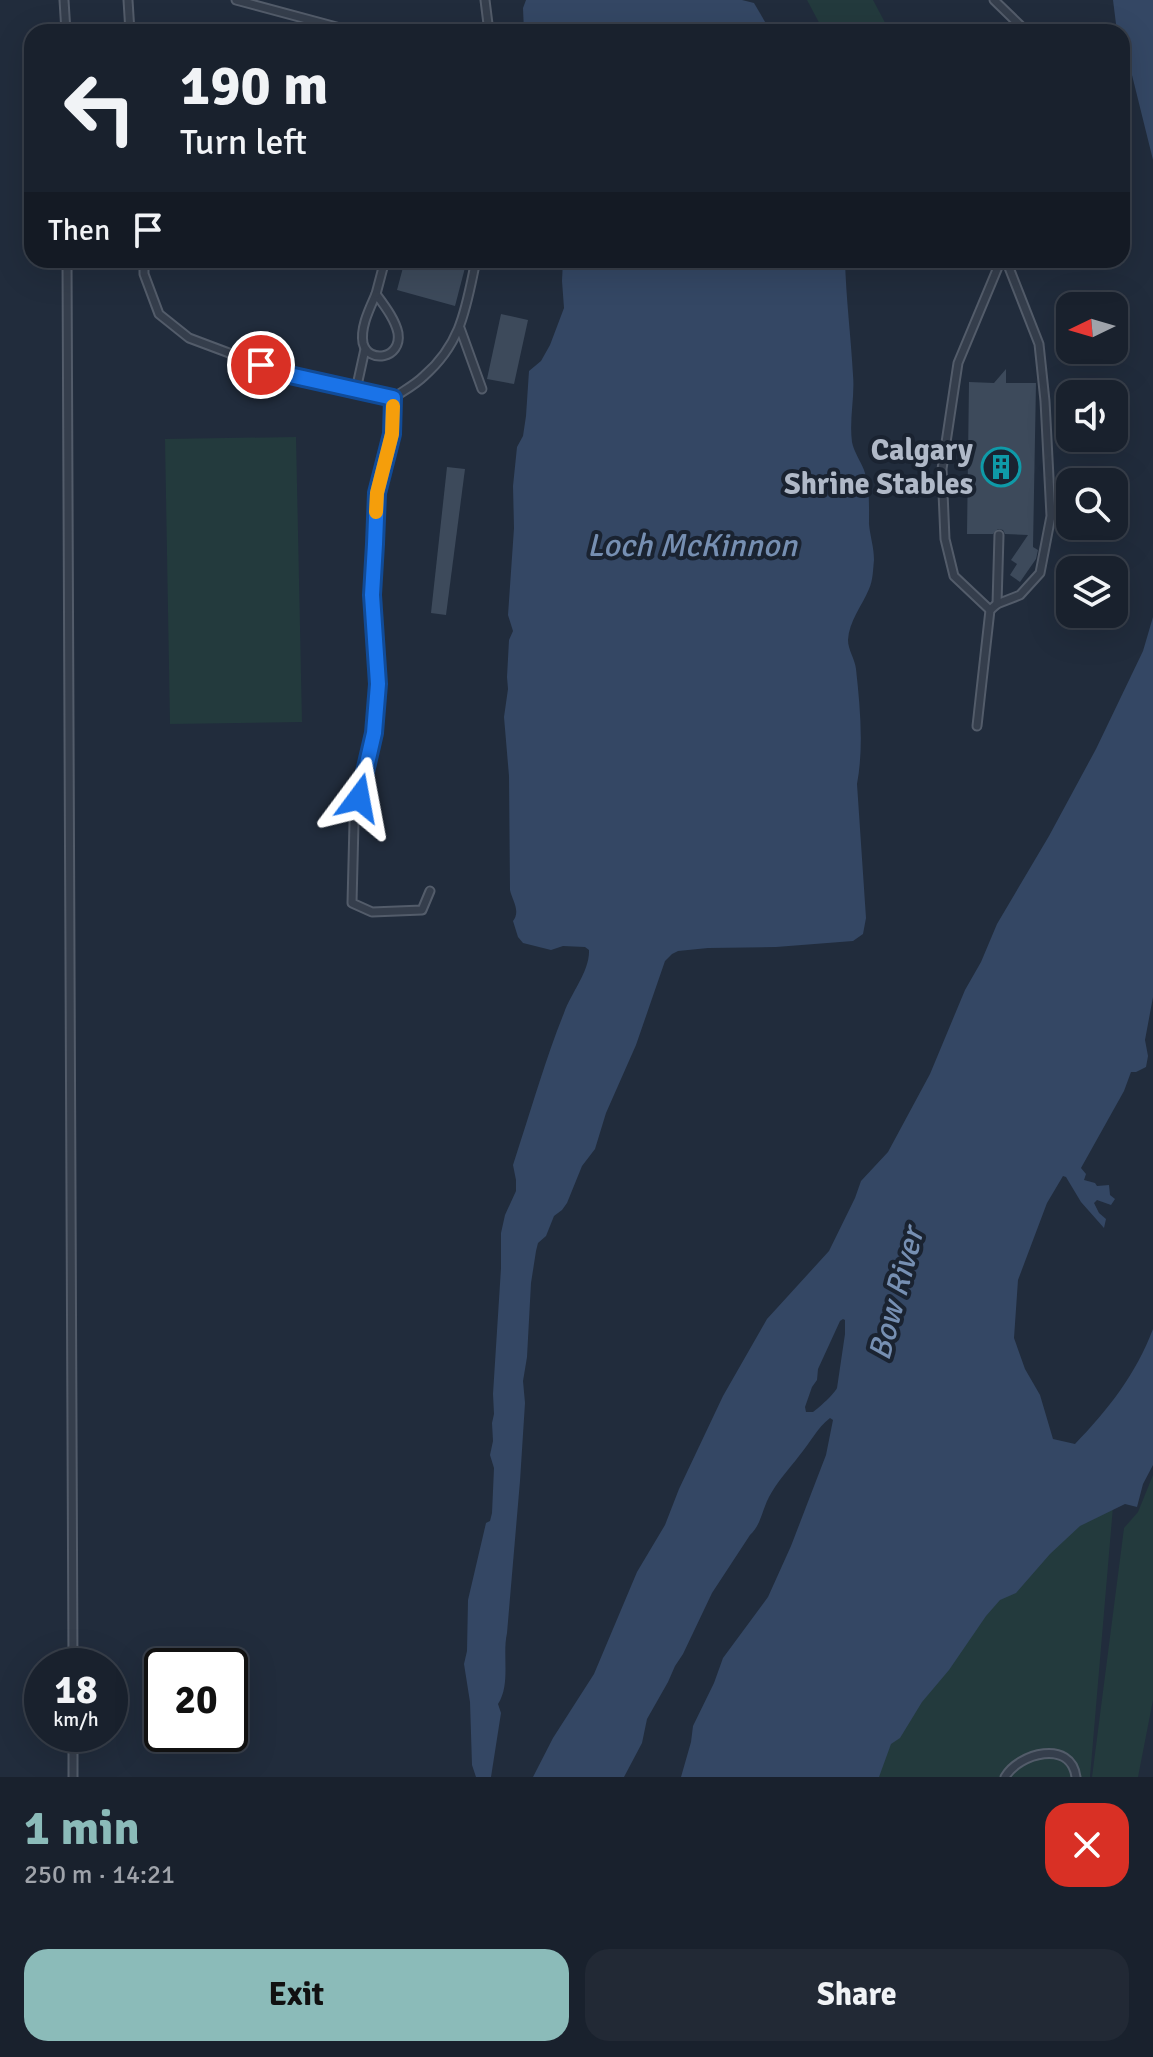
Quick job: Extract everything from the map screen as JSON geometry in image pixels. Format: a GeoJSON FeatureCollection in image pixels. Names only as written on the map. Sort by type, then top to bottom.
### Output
{"type":"FeatureCollection","features":[{"type":"Feature","properties":{"kind":"lane"},"geometry":{"type":"LineString","coordinates":[[64,0],[66,24]]}},
{"type":"Feature","properties":{"kind":"lane"},"geometry":{"type":"LineString","coordinates":[[128,0],[130,24]]}},
{"type":"Feature","properties":{"kind":"lane"},"geometry":{"type":"LineString","coordinates":[[236,0],[325,24]]}},
{"type":"Feature","properties":{"kind":"lane"},"geometry":{"type":"LineString","coordinates":[[485,0],[488,24]]}},
{"type":"Feature","properties":{"kind":"lane"},"geometry":{"type":"LineString","coordinates":[[994,0],[1019,24]]}},
{"type":"Feature","properties":{"kind":"lane"},"geometry":{"type":"LineString","coordinates":[[67,268],[73,1648]]}},
{"type":"Feature","properties":{"kind":"lane"},"geometry":{"type":"LineString","coordinates":[[144,268],[159,314],[189,338],[285,374],[393,398],[423,377],[445,353],[460,328],[474,268]]}},
{"type":"Feature","properties":{"kind":"lane"},"geometry":{"type":"LineString","coordinates":[[356,390],[365,349],[363,333],[383,268]]}},
{"type":"Feature","properties":{"kind":"lane"},"geometry":{"type":"LineString","coordinates":[[993,607],[954,576],[945,539],[942,469],[958,363],[1000,268]]}},
{"type":"Feature","properties":{"kind":"lane"},"geometry":{"type":"LineString","coordinates":[[993,607],[1020,595],[1040,573],[1051,516],[1039,344],[1007,268]]}},
{"type":"Feature","properties":{"kind":"lane"},"geometry":{"type":"LineString","coordinates":[[365,349],[386,356],[393,353],[398,340],[395,323],[376,294]]}},
{"type":"Feature","properties":{"kind":"lane"},"geometry":{"type":"LineString","coordinates":[[460,328],[482,389]]}},
{"type":"Feature","properties":{"kind":"lane"},"geometry":{"type":"LineString","coordinates":[[393,398],[392,434],[377,493],[372,595],[378,684],[374,733],[354,823],[352,903],[372,912],[422,910],[430,891]]}},
{"type":"Feature","properties":{"kind":"lane"},"geometry":{"type":"LineString","coordinates":[[977,726],[999,535]]}},
{"type":"Feature","properties":{"kind":"lane"},"geometry":{"type":"LineString","coordinates":[[73,1752],[73,1777]]}},
{"type":"Feature","properties":{"kind":"lane"},"geometry":{"type":"LineString","coordinates":[[1005,1777],[1021,1760],[1056,1754],[1064,1755],[1071,1761],[1076,1777]]}},
{"type":"Feature","properties":{"kind":"green space"},"geometry":{"type":"Polygon","coordinates":[[[807,0],[873,0],[886,24],[820,24],[807,0]]]}},
{"type":"Feature","properties":{"kind":"green space"},"geometry":{"type":"Polygon","coordinates":[[[296,437],[302,722],[170,724],[165,439],[296,437]]]}},
{"type":"Feature","properties":{"kind":"green space"},"geometry":{"type":"Polygon","coordinates":[[[1153,1475],[1153,1700],[1138,1777],[1092,1777],[1124,1528],[1138,1512],[1153,1475]]]}},
{"type":"Feature","properties":{"kind":"green space"},"geometry":{"type":"Polygon","coordinates":[[[1114,1495],[1090,1777],[857,1777],[1015,1563],[1114,1495]]]}},
{"type":"Feature","properties":{"kind":"water"},"geometry":{"type":"Polygon","coordinates":[[[526,0],[742,0],[754,3],[766,24],[524,24],[526,0]]]}},
{"type":"Feature","properties":{"kind":"water"},"geometry":{"type":"Polygon","coordinates":[[[1113,0],[1153,0],[1153,160],[1130,69],[1130,24],[1116,24],[1113,0]]]}},
{"type":"Feature","properties":{"kind":"water","name":"Loch McKinnon"},"geometry":{"type":"Polygon","coordinates":[[[563,268],[846,268],[853,383],[852,442],[867,483],[874,560],[870,586],[853,620],[848,640],[856,669],[860,712],[857,784],[866,918],[863,934],[853,941],[678,951],[665,961],[595,1149],[582,1166],[567,1203],[554,1216],[536,1251],[523,1381],[525,1403],[504,1688],[498,1704],[501,1713],[491,1777],[476,1777],[472,1765],[470,1702],[464,1664],[468,1600],[486,1523],[490,1521],[492,1513],[494,1468],[490,1455],[501,1233],[516,1191],[513,1165],[552,1045],[567,1005],[580,982],[589,950],[563,946],[551,950],[523,943],[513,921],[516,909],[510,890],[509,776],[504,717],[509,640],[513,631],[508,615],[514,528],[513,486],[517,447],[523,436],[526,416],[529,371],[541,361],[550,345],[564,308],[563,268]]]}},
{"type":"Feature","properties":{"kind":"water","name":"Bow River"},"geometry":{"type":"Polygon","coordinates":[[[1153,617],[1153,997],[1145,1040],[1148,1056],[1146,1067],[1131,1072],[1124,1091],[1081,1168],[1086,1174],[1084,1180],[1097,1186],[1109,1185],[1110,1195],[1115,1199],[1111,1205],[1097,1200],[1094,1203],[1106,1219],[1104,1228],[1063,1176],[1047,1203],[1018,1280],[1014,1338],[1025,1369],[1040,1395],[1053,1439],[1075,1444],[1120,1391],[1153,1329],[1153,1465],[1143,1484],[1137,1507],[1125,1504],[1080,1526],[1016,1593],[1000,1600],[922,1702],[900,1738],[891,1744],[879,1777],[681,1777],[693,1726],[723,1658],[768,1597],[791,1546],[826,1455],[833,1420],[830,1418],[776,1486],[757,1527],[712,1593],[647,1719],[642,1743],[624,1777],[533,1777],[553,1738],[594,1674],[637,1572],[665,1525],[723,1396],[767,1319],[829,1251],[861,1181],[888,1152],[930,1074],[997,924],[1096,749],[1143,651],[1153,617]],[[845,1320],[840,1321],[818,1369],[806,1412],[816,1410],[837,1388],[845,1320]]]}},
{"type":"Feature","properties":{"kind":"building"},"geometry":{"type":"Polygon","coordinates":[[[403,268],[465,268],[455,306],[397,290],[403,268]]]}},
{"type":"Feature","properties":{"kind":"building"},"geometry":{"type":"Polygon","coordinates":[[[501,314],[528,320],[514,384],[487,379],[501,314]]]}},
{"type":"Feature","properties":{"kind":"building","name":"Calgary Shrine Stables"},"geometry":{"type":"Polygon","coordinates":[[[1006,369],[1006,383],[1036,383],[1033,547],[1038,550],[1036,559],[1020,582],[1010,575],[1017,564],[1011,560],[1028,535],[1005,534],[998,529],[993,534],[967,534],[969,382],[994,383],[1006,369]]]}},
{"type":"Feature","properties":{"kind":"building"},"geometry":{"type":"Polygon","coordinates":[[[447,467],[465,469],[446,615],[431,613],[447,467]]]}},
{"type":"Feature","properties":{"kind":"slow traffic"},"geometry":{"type":"LineString","coordinates":[[376,512],[377,493],[392,434],[393,406]]}},
{"type":"Feature","properties":{"kind":"place","name":"Calgary Shrine Stables"},"geometry":{"type":"Point","coordinates":[1001,467]}},
{"type":"Feature","properties":{"kind":"route"},"geometry":{"type":"LineString","coordinates":[[261,365],[285,374],[393,398],[392,434],[377,493],[372,595],[378,684],[374,733],[359,798]]}}]}
